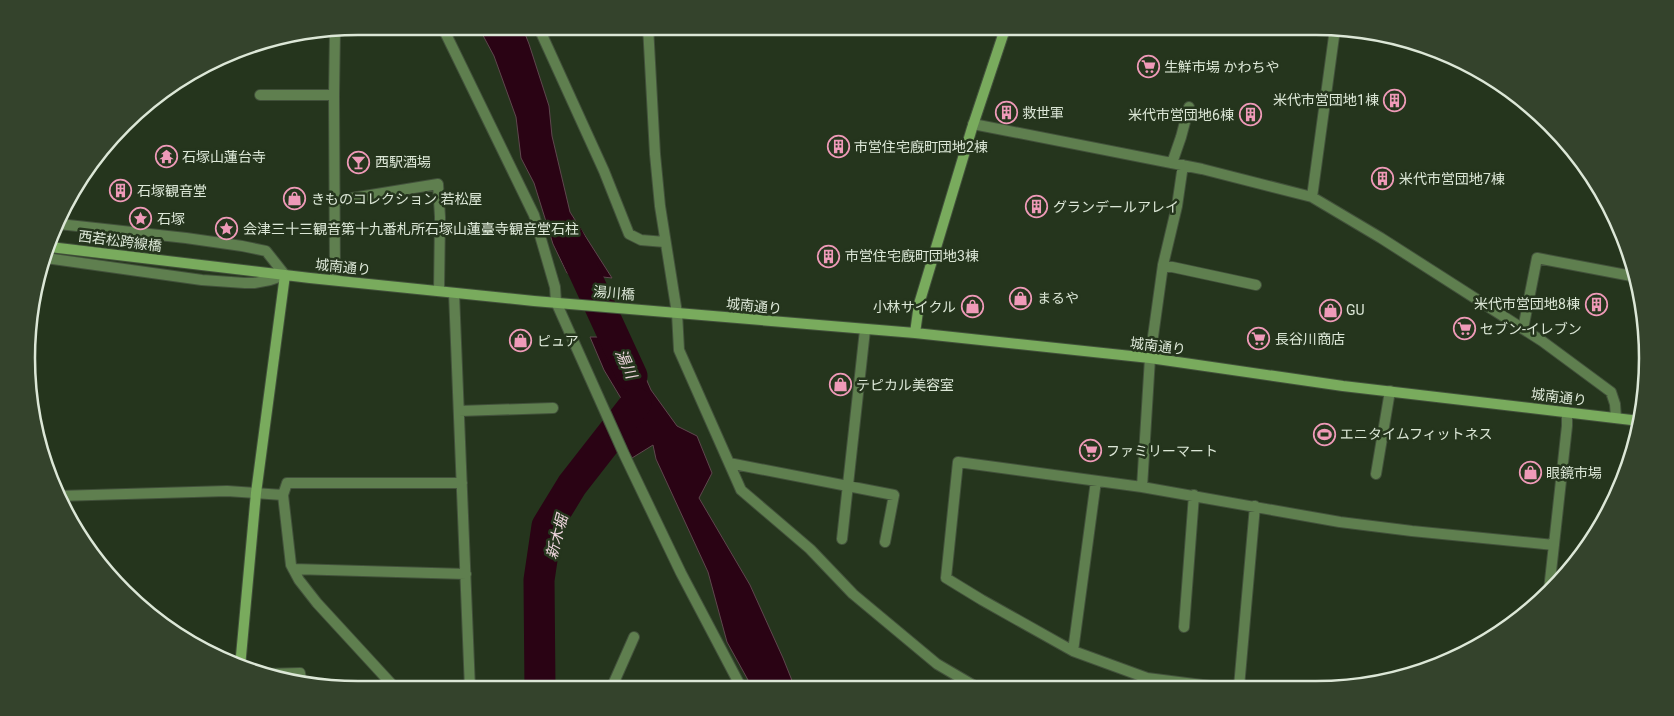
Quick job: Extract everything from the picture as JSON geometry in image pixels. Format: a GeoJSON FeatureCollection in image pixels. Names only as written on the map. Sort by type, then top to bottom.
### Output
{"type":"FeatureCollection","features":[{"type":"Feature","properties":{"kind":"main road"},"geometry":{"type":"LineString","coordinates":[[915,333],[919,304],[973,124],[1003,35]]}},
{"type":"Feature","properties":{"kind":"main road","name":"西若松跨線橋"},"geometry":{"type":"LineString","coordinates":[[55,248],[188,262]]}},
{"type":"Feature","properties":{"kind":"main road","name":"城南通り"},"geometry":{"type":"LineString","coordinates":[[188,262],[285,275],[556,302]]}},
{"type":"Feature","properties":{"kind":"main road"},"geometry":{"type":"LineString","coordinates":[[241,659],[256,493],[285,275]]}},
{"type":"Feature","properties":{"kind":"main road","name":"湯川橋"},"geometry":{"type":"LineString","coordinates":[[556,302],[673,312]]}},
{"type":"Feature","properties":{"kind":"main road","name":"城南通り"},"geometry":{"type":"LineString","coordinates":[[673,312],[915,333],[1150,358],[1299,380],[1633,420]]}},
{"type":"Feature","properties":{"kind":"street"},"geometry":{"type":"LineString","coordinates":[[446,35],[534,215],[555,287],[556,302],[611,427],[681,574],[738,681]]}},
{"type":"Feature","properties":{"kind":"street"},"geometry":{"type":"LineString","coordinates":[[542,35],[604,171],[629,234],[640,240],[665,242]]}},
{"type":"Feature","properties":{"kind":"street"},"geometry":{"type":"LineString","coordinates":[[648,35],[655,154],[679,350],[741,490],[810,550],[853,594],[937,664],[966,681]]}},
{"type":"Feature","properties":{"kind":"street"},"geometry":{"type":"LineString","coordinates":[[335,36],[335,280]]}},
{"type":"Feature","properties":{"kind":"street"},"geometry":{"type":"LineString","coordinates":[[1312,197],[1334,36]]}},
{"type":"Feature","properties":{"kind":"street"},"geometry":{"type":"LineString","coordinates":[[260,94],[334,94]]}},
{"type":"Feature","properties":{"kind":"street"},"geometry":{"type":"LineString","coordinates":[[1172,163],[1189,106]]}},
{"type":"Feature","properties":{"kind":"street"},"geometry":{"type":"LineString","coordinates":[[973,124],[1202,169],[1312,197],[1381,238],[1523,329],[1611,392],[1615,404],[1616,418]]}},
{"type":"Feature","properties":{"kind":"street"},"geometry":{"type":"LineString","coordinates":[[1142,487],[1150,358],[1163,265],[1177,206],[1183,165]]}},
{"type":"Feature","properties":{"kind":"street"},"geometry":{"type":"LineString","coordinates":[[334,201],[438,184],[440,217],[439,291]]}},
{"type":"Feature","properties":{"kind":"street"},"geometry":{"type":"LineString","coordinates":[[51,259],[202,280],[245,283],[270,280],[285,275],[266,251],[193,239],[64,225]]}},
{"type":"Feature","properties":{"kind":"street"},"geometry":{"type":"LineString","coordinates":[[1523,329],[1537,258],[1628,275]]}},
{"type":"Feature","properties":{"kind":"street"},"geometry":{"type":"LineString","coordinates":[[1163,265],[1256,285]]}},
{"type":"Feature","properties":{"kind":"street"},"geometry":{"type":"LineString","coordinates":[[454,293],[470,681]]}},
{"type":"Feature","properties":{"kind":"street"},"geometry":{"type":"LineString","coordinates":[[842,540],[865,330]]}},
{"type":"Feature","properties":{"kind":"street"},"geometry":{"type":"LineString","coordinates":[[1376,474],[1390,391]]}},
{"type":"Feature","properties":{"kind":"street"},"geometry":{"type":"LineString","coordinates":[[459,411],[553,408]]}},
{"type":"Feature","properties":{"kind":"street"},"geometry":{"type":"LineString","coordinates":[[1550,580],[1567,412]]}},
{"type":"Feature","properties":{"kind":"street"},"geometry":{"type":"LineString","coordinates":[[1171,681],[1147,678],[1073,651],[946,578],[958,462],[1142,487],[1340,522],[1554,545]]}},
{"type":"Feature","properties":{"kind":"street"},"geometry":{"type":"LineString","coordinates":[[729,463],[894,495],[885,542]]}},
{"type":"Feature","properties":{"kind":"street"},"geometry":{"type":"LineString","coordinates":[[1073,651],[1096,481]]}},
{"type":"Feature","properties":{"kind":"street"},"geometry":{"type":"LineString","coordinates":[[389,681],[317,603],[299,580],[293,569],[282,495],[287,483],[462,483]]}},
{"type":"Feature","properties":{"kind":"street"},"geometry":{"type":"LineString","coordinates":[[66,496],[227,492],[282,495]]}},
{"type":"Feature","properties":{"kind":"street"},"geometry":{"type":"LineString","coordinates":[[1184,628],[1194,496]]}},
{"type":"Feature","properties":{"kind":"street"},"geometry":{"type":"LineString","coordinates":[[1240,681],[1256,506]]}},
{"type":"Feature","properties":{"kind":"street"},"geometry":{"type":"LineString","coordinates":[[293,569],[466,574]]}},
{"type":"Feature","properties":{"kind":"street"},"geometry":{"type":"LineString","coordinates":[[615,681],[634,638]]}},
{"type":"Feature","properties":{"kind":"street"},"geometry":{"type":"LineString","coordinates":[[288,673],[300,673],[300,676]]}},
{"type":"Feature","properties":{"kind":"water"},"geometry":{"type":"Polygon","coordinates":[[[483,35],[526,35],[549,106],[552,136],[570,212],[612,278],[567,273],[553,244],[534,183],[521,158],[516,117],[494,56],[483,35]]]}},
{"type":"Feature","properties":{"kind":"water"},"geometry":{"type":"Polygon","coordinates":[[[590,337],[628,337],[651,390],[677,426],[697,436],[712,473],[699,498],[750,585],[792,681],[749,681],[727,642],[708,572],[656,459],[653,445],[632,458],[612,421],[625,405],[604,370],[590,337]]]}},
{"type":"Feature","properties":{"kind":"waterway","name":"湯川"},"geometry":{"type":"LineString","coordinates":[[568,237],[632,376]]}},
{"type":"Feature","properties":{"kind":"waterway","name":"新木堀"},"geometry":{"type":"LineString","coordinates":[[540,681],[539,580],[547,526],[572,485],[636,403]]}},
{"type":"Feature","properties":{"kind":"place","name":"生鮮市場 かわちや"},"geometry":{"type":"Point","coordinates":[1148,67]}},
{"type":"Feature","properties":{"kind":"place","name":"米代市営団地1棟"},"geometry":{"type":"Point","coordinates":[1395,100]}},
{"type":"Feature","properties":{"kind":"place","name":"救世軍"},"geometry":{"type":"Point","coordinates":[1006,113]}},
{"type":"Feature","properties":{"kind":"place","name":"米代市営団地6棟"},"geometry":{"type":"Point","coordinates":[1250,115]}},
{"type":"Feature","properties":{"kind":"place","name":"市営住宅廐町団地2棟"},"geometry":{"type":"Point","coordinates":[838,147]}},
{"type":"Feature","properties":{"kind":"place","name":"石塚山蓮台寺"},"geometry":{"type":"Point","coordinates":[166,157]}},
{"type":"Feature","properties":{"kind":"place","name":"西駅酒場"},"geometry":{"type":"Point","coordinates":[359,162]}},
{"type":"Feature","properties":{"kind":"place","name":"米代市営団地7棟"},"geometry":{"type":"Point","coordinates":[1383,179]}},
{"type":"Feature","properties":{"kind":"place","name":"石塚観音堂"},"geometry":{"type":"Point","coordinates":[121,191]}},
{"type":"Feature","properties":{"kind":"place","name":"きものコレクション 若松屋"},"geometry":{"type":"Point","coordinates":[295,199]}},
{"type":"Feature","properties":{"kind":"place","name":"グランデールアレイ"},"geometry":{"type":"Point","coordinates":[1037,207]}},
{"type":"Feature","properties":{"kind":"place","name":"石塚"},"geometry":{"type":"Point","coordinates":[141,219]}},
{"type":"Feature","properties":{"kind":"place","name":"会津三十三観音第十九番札所石塚山蓮臺寺観音堂石柱"},"geometry":{"type":"Point","coordinates":[227,229]}},
{"type":"Feature","properties":{"kind":"place","name":"市営住宅廐町団地3棟"},"geometry":{"type":"Point","coordinates":[829,256]}},
{"type":"Feature","properties":{"kind":"place","name":"まるや"},"geometry":{"type":"Point","coordinates":[1021,298]}},
{"type":"Feature","properties":{"kind":"place","name":"米代市営団地8棟"},"geometry":{"type":"Point","coordinates":[1596,304]}},
{"type":"Feature","properties":{"kind":"place","name":"小林サイクル"},"geometry":{"type":"Point","coordinates":[972,307]}},
{"type":"Feature","properties":{"kind":"place","name":"GU"},"geometry":{"type":"Point","coordinates":[1330,310]}},
{"type":"Feature","properties":{"kind":"place","name":"セブン-イレブン"},"geometry":{"type":"Point","coordinates":[1464,329]}},
{"type":"Feature","properties":{"kind":"place","name":"長谷川商店"},"geometry":{"type":"Point","coordinates":[1259,339]}},
{"type":"Feature","properties":{"kind":"place","name":"ピュア"},"geometry":{"type":"Point","coordinates":[521,341]}},
{"type":"Feature","properties":{"kind":"place","name":"テピカル美容室"},"geometry":{"type":"Point","coordinates":[840,385]}},
{"type":"Feature","properties":{"kind":"place","name":"エニタイムフィットネス"},"geometry":{"type":"Point","coordinates":[1324,434]}},
{"type":"Feature","properties":{"kind":"place","name":"ファミリーマート"},"geometry":{"type":"Point","coordinates":[1090,451]}},
{"type":"Feature","properties":{"kind":"place","name":"眼鏡市場"},"geometry":{"type":"Point","coordinates":[1530,473]}}]}
